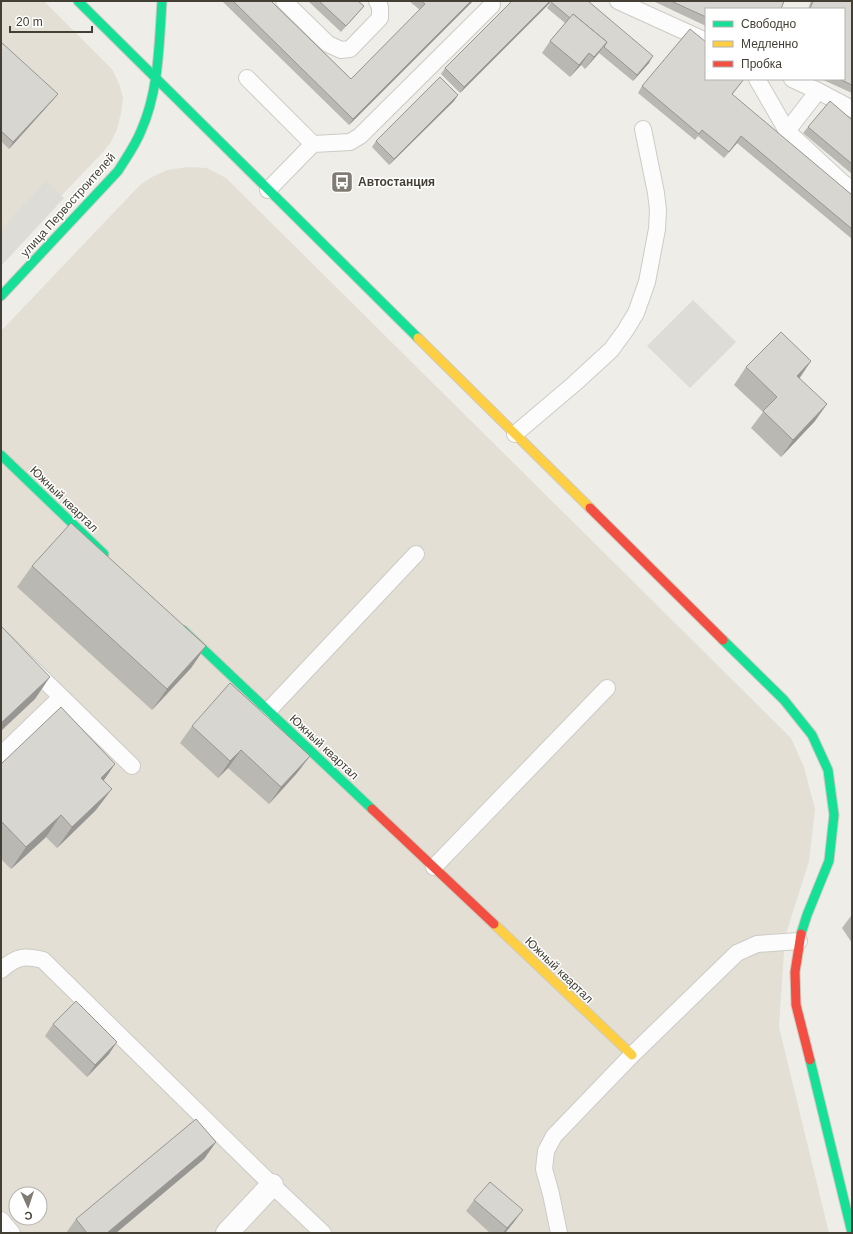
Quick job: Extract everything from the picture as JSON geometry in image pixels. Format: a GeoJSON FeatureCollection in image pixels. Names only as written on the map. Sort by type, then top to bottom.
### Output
{"type":"FeatureCollection","features":[{"type":"Feature","properties":{"kind":"street"},"geometry":{"type":"LineString","coordinates":[[78,1],[784,700],[812,735],[828,770],[834,815],[829,861],[807,915],[799,941],[795,972],[796,1005],[852,1233]]}},
{"type":"Feature","properties":{"kind":"street","name":"улица Первостроителей"},"geometry":{"type":"LineString","coordinates":[[1,296],[118,171],[134,148],[144,124],[156,77],[162,1]]}},
{"type":"Feature","properties":{"kind":"street","name":"Южный квартал"},"geometry":{"type":"LineString","coordinates":[[1,455],[109,559]]}},
{"type":"Feature","properties":{"kind":"street","name":"Южный квартал"},"geometry":{"type":"LineString","coordinates":[[177,624],[632,1055]]}},
{"type":"Feature","properties":{"kind":"street"},"geometry":{"type":"LineString","coordinates":[[227,1233],[272,1185]]}},
{"type":"Feature","properties":{"kind":"lane"},"geometry":{"type":"LineString","coordinates":[[284,1],[328,44],[341,50],[350,49],[380,18],[380,7],[377,1]]}},
{"type":"Feature","properties":{"kind":"lane"},"geometry":{"type":"LineString","coordinates":[[618,1],[705,41]]}},
{"type":"Feature","properties":{"kind":"lane"},"geometry":{"type":"LineString","coordinates":[[268,190],[313,144],[350,142],[360,136],[492,4]]}},
{"type":"Feature","properties":{"kind":"lane"},"geometry":{"type":"LineString","coordinates":[[247,78],[313,144]]}},
{"type":"Feature","properties":{"kind":"lane"},"geometry":{"type":"LineString","coordinates":[[758,80],[787,131],[843,183],[852,189]]}},
{"type":"Feature","properties":{"kind":"lane"},"geometry":{"type":"LineString","coordinates":[[794,80],[818,90],[852,109]]}},
{"type":"Feature","properties":{"kind":"lane"},"geometry":{"type":"LineString","coordinates":[[787,131],[818,90]]}},
{"type":"Feature","properties":{"kind":"lane"},"geometry":{"type":"LineString","coordinates":[[515,434],[574,384],[611,350],[625,332],[636,313],[647,282],[657,229],[658,210],[656,193],[642,129]]}},
{"type":"Feature","properties":{"kind":"lane"},"geometry":{"type":"LineString","coordinates":[[268,711],[416,554]]}},
{"type":"Feature","properties":{"kind":"lane"},"geometry":{"type":"LineString","coordinates":[[1,638],[132,766]]}},
{"type":"Feature","properties":{"kind":"lane"},"geometry":{"type":"LineString","coordinates":[[434,867],[607,688]]}},
{"type":"Feature","properties":{"kind":"lane"},"geometry":{"type":"LineString","coordinates":[[1,755],[61,697]]}},
{"type":"Feature","properties":{"kind":"lane"},"geometry":{"type":"LineString","coordinates":[[559,1233],[544,1169],[546,1151],[554,1136],[632,1055],[737,954],[757,944],[799,941]]}},
{"type":"Feature","properties":{"kind":"lane"},"geometry":{"type":"LineString","coordinates":[[1,970],[14,960],[31,957],[43,960],[322,1233]]}},
{"type":"Feature","properties":{"kind":"lane"},"geometry":{"type":"LineString","coordinates":[[1,1220],[12,1233]]}},
{"type":"Feature","properties":{"kind":"shaded area"},"geometry":{"type":"Polygon","coordinates":[[[1,1],[44,1],[112,69],[120,86],[123,98],[117,129],[111,142],[1,259],[1,1]]]}},
{"type":"Feature","properties":{"kind":"shaded area"},"geometry":{"type":"Polygon","coordinates":[[[188,167],[207,168],[226,178],[791,738],[804,767],[815,809],[809,861],[785,937],[779,1027],[829,1233],[1,1233],[1,331],[140,185],[167,170],[188,167]]]}},
{"type":"Feature","properties":{"kind":"shaded area"},"geometry":{"type":"Polygon","coordinates":[[[46,181],[64,198],[1,266],[1,229],[46,181]]]}},
{"type":"Feature","properties":{"kind":"shaded area"},"geometry":{"type":"Polygon","coordinates":[[[693,300],[736,342],[690,388],[647,346],[693,300]]]}},
{"type":"Feature","properties":{"kind":"building"},"geometry":{"type":"Polygon","coordinates":[[[233,1],[271,1],[351,79],[425,4],[421,1],[471,1],[353,119],[233,1]]]}},
{"type":"Feature","properties":{"kind":"building"},"geometry":{"type":"Polygon","coordinates":[[[319,1],[358,1],[364,6],[346,26],[319,1]]]}},
{"type":"Feature","properties":{"kind":"building"},"geometry":{"type":"Polygon","coordinates":[[[512,1],[550,1],[464,87],[445,68],[512,1]]]}},
{"type":"Feature","properties":{"kind":"building"},"geometry":{"type":"Polygon","coordinates":[[[588,1],[653,56],[637,75],[604,47],[607,42],[573,14],[570,18],[551,2],[588,1]]]}},
{"type":"Feature","properties":{"kind":"building"},"geometry":{"type":"Polygon","coordinates":[[[671,1],[784,1],[781,8],[705,8],[705,17],[671,1]]]}},
{"type":"Feature","properties":{"kind":"building"},"geometry":{"type":"Polygon","coordinates":[[[813,1],[852,1],[852,85],[841,80],[845,80],[845,8],[810,8],[813,1]]]}},
{"type":"Feature","properties":{"kind":"building"},"geometry":{"type":"Polygon","coordinates":[[[573,14],[607,42],[594,57],[589,53],[579,65],[550,41],[573,14]]]}},
{"type":"Feature","properties":{"kind":"building"},"geometry":{"type":"Polygon","coordinates":[[[690,29],[705,41],[705,80],[743,80],[732,94],[852,195],[852,229],[741,136],[729,152],[702,130],[699,134],[642,86],[690,29]]]}},
{"type":"Feature","properties":{"kind":"building"},"geometry":{"type":"Polygon","coordinates":[[[1,42],[58,94],[13,142],[1,131],[1,42]]]}},
{"type":"Feature","properties":{"kind":"building"},"geometry":{"type":"Polygon","coordinates":[[[440,77],[458,95],[394,159],[376,141],[440,77]]]}},
{"type":"Feature","properties":{"kind":"building"},"geometry":{"type":"Polygon","coordinates":[[[830,101],[852,120],[852,164],[808,127],[830,101]]]}},
{"type":"Feature","properties":{"kind":"building"},"geometry":{"type":"Polygon","coordinates":[[[781,332],[811,361],[797,376],[827,404],[793,440],[763,411],[777,397],[746,367],[781,332]]]}},
{"type":"Feature","properties":{"kind":"building"},"geometry":{"type":"Polygon","coordinates":[[[71,523],[206,646],[167,689],[32,566],[71,523]]]}},
{"type":"Feature","properties":{"kind":"building"},"geometry":{"type":"Polygon","coordinates":[[[1,626],[50,677],[1,723],[1,626]]]}},
{"type":"Feature","properties":{"kind":"building"},"geometry":{"type":"Polygon","coordinates":[[[230,683],[310,756],[281,787],[241,750],[230,761],[192,726],[230,683]]]}},
{"type":"Feature","properties":{"kind":"building"},"geometry":{"type":"Polygon","coordinates":[[[61,707],[115,764],[101,778],[112,789],[72,827],[61,815],[26,847],[1,821],[1,764],[61,707]]]}},
{"type":"Feature","properties":{"kind":"building"},"geometry":{"type":"Polygon","coordinates":[[[76,1001],[117,1042],[95,1065],[53,1024],[76,1001]]]}},
{"type":"Feature","properties":{"kind":"building"},"geometry":{"type":"Polygon","coordinates":[[[196,1119],[216,1142],[107,1233],[87,1233],[76,1219],[196,1119]]]}},
{"type":"Feature","properties":{"kind":"building"},"geometry":{"type":"Polygon","coordinates":[[[490,1182],[523,1210],[507,1228],[474,1200],[490,1182]]]}},
{"type":"Feature","properties":{"kind":"traffic: fast"},"geometry":{"type":"LineString","coordinates":[[78,1],[418,338]]}},
{"type":"Feature","properties":{"kind":"traffic: fast"},"geometry":{"type":"LineString","coordinates":[[1,296],[118,171],[136,142],[147,116],[155,84],[162,1]]}},
{"type":"Feature","properties":{"kind":"traffic: fast"},"geometry":{"type":"LineString","coordinates":[[1,455],[104,554]]}},
{"type":"Feature","properties":{"kind":"traffic: fast"},"geometry":{"type":"LineString","coordinates":[[183,630],[372,809]]}},
{"type":"Feature","properties":{"kind":"traffic: fast"},"geometry":{"type":"LineString","coordinates":[[723,640],[784,700],[812,735],[828,770],[834,815],[829,861],[807,915],[801,934]]}},
{"type":"Feature","properties":{"kind":"traffic: fast"},"geometry":{"type":"LineString","coordinates":[[810,1060],[852,1233]]}},
{"type":"Feature","properties":{"kind":"traffic: slow"},"geometry":{"type":"LineString","coordinates":[[418,338],[590,508]]}},
{"type":"Feature","properties":{"kind":"traffic: slow"},"geometry":{"type":"LineString","coordinates":[[494,924],[632,1055]]}},
{"type":"Feature","properties":{"kind":"traffic: jam"},"geometry":{"type":"LineString","coordinates":[[590,508],[723,640]]}},
{"type":"Feature","properties":{"kind":"traffic: jam"},"geometry":{"type":"LineString","coordinates":[[372,809],[494,924]]}},
{"type":"Feature","properties":{"kind":"traffic: jam"},"geometry":{"type":"LineString","coordinates":[[801,934],[795,972],[796,1005],[810,1060]]}},
{"type":"Feature","properties":{"kind":"place","name":"Автостанция"},"geometry":{"type":"Point","coordinates":[342,182]}}]}
